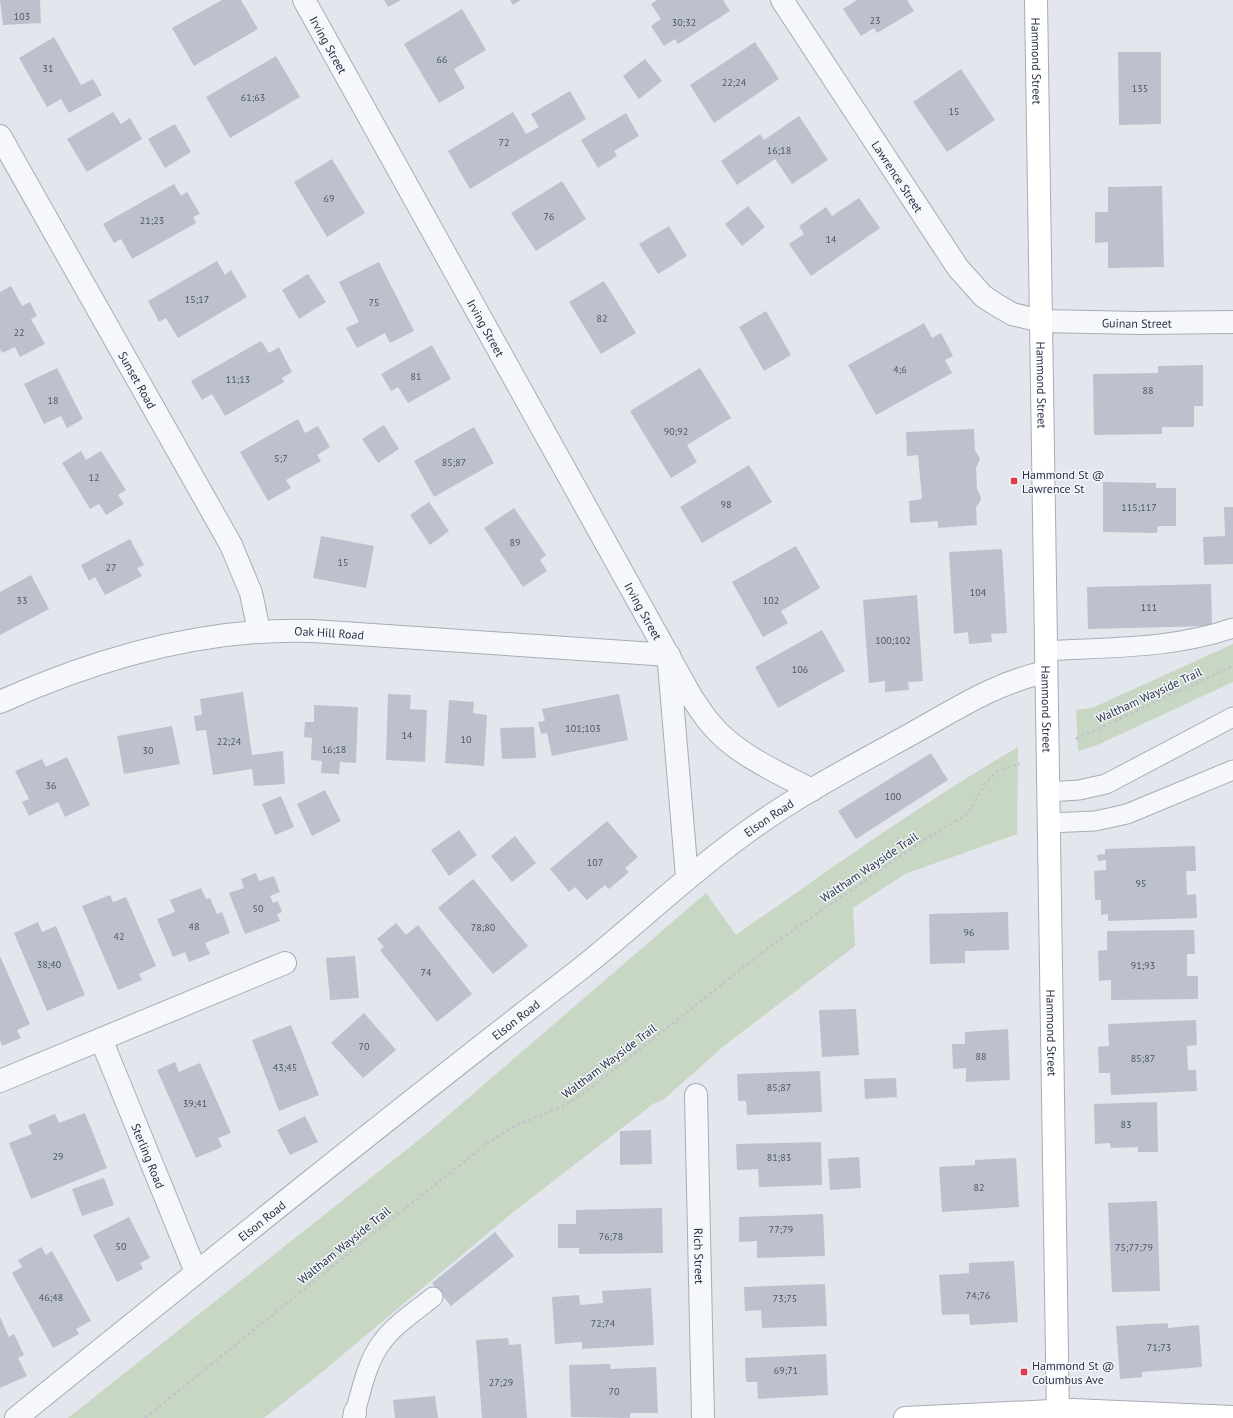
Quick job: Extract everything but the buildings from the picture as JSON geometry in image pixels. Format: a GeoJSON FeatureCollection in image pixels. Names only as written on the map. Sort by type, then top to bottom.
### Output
{"type":"FeatureCollection","features":[{"type":"Feature","properties":{"kind":"street","name":"Irving Street"},"geometry":{"type":"LineString","coordinates":[[304,0],[692,698],[720,734],[766,766],[812,790]]}},
{"type":"Feature","properties":{"kind":"street","name":"Lawrence Street"},"geometry":{"type":"LineString","coordinates":[[782,0],[958,268],[970,283],[983,296],[1012,314],[1041,321]]}},
{"type":"Feature","properties":{"kind":"street","name":"Hammond Street"},"geometry":{"type":"LineString","coordinates":[[1036,0],[1058,1414]]}},
{"type":"Feature","properties":{"kind":"street","name":"Sunset Road"},"geometry":{"type":"LineString","coordinates":[[0,136],[231,545],[251,593],[259,631]]}},
{"type":"Feature","properties":{"kind":"street","name":"Guinan Street"},"geometry":{"type":"LineString","coordinates":[[1041,321],[1140,323],[1233,322]]}},
{"type":"Feature","properties":{"kind":"street","name":"Oak Hill Road"},"geometry":{"type":"LineString","coordinates":[[0,702],[88,667],[138,653],[223,635],[259,631],[313,631],[669,655]]}},
{"type":"Feature","properties":{"kind":"street","name":"Irving Street"},"geometry":{"type":"LineString","coordinates":[[669,655],[688,877]]}},
{"type":"Feature","properties":{"kind":"street","name":"Elson Road"},"geometry":{"type":"LineString","coordinates":[[16,1418],[478,1046],[582,967],[688,877],[750,830],[812,790],[990,690],[1018,678],[1046,661]]}},
{"type":"Feature","properties":{"kind":"street"},"geometry":{"type":"LineString","coordinates":[[0,1081],[285,963]]}},
{"type":"Feature","properties":{"kind":"street","name":"Sterling Road"},"geometry":{"type":"LineString","coordinates":[[101,1039],[196,1272]]}},
{"type":"Feature","properties":{"kind":"street","name":"Rich Street"},"geometry":{"type":"LineString","coordinates":[[696,1095],[703,1418]]}},
{"type":"Feature","properties":{"kind":"street"},"geometry":{"type":"LineString","coordinates":[[905,1418],[1058,1414],[1233,1418]]}},
{"type":"Feature","properties":{"kind":"lane"},"geometry":{"type":"LineString","coordinates":[[1046,661],[1196,638],[1233,628]]}},
{"type":"Feature","properties":{"kind":"lane"},"geometry":{"type":"LineString","coordinates":[[1048,792],[1079,790],[1106,784],[1233,717]]}},
{"type":"Feature","properties":{"kind":"lane"},"geometry":{"type":"LineString","coordinates":[[1048,823],[1095,821],[1127,814],[1233,770]]}},
{"type":"Feature","properties":{"kind":"lane"},"geometry":{"type":"LineString","coordinates":[[355,1415],[371,1362],[381,1343],[397,1326],[433,1298]]}},
{"type":"Feature","properties":{"kind":"path","name":"Waltham Wayside Trail"},"geometry":{"type":"LineString","coordinates":[[1072,741],[1233,666]]}},
{"type":"Feature","properties":{"kind":"path","name":"Waltham Wayside Trail"},"geometry":{"type":"LineString","coordinates":[[145,1418],[374,1232],[488,1143],[515,1126],[565,1106],[587,1091],[773,944],[924,840],[965,816],[971,809],[986,781],[996,772],[1010,766],[1023,764]]}},
{"type":"Feature","properties":{"kind":"green space"},"geometry":{"type":"Polygon","coordinates":[[[1233,644],[1233,682],[1095,746],[1078,751],[1076,710],[1092,708],[1233,644]]]}},
{"type":"Feature","properties":{"kind":"green space"},"geometry":{"type":"Polygon","coordinates":[[[1018,747],[1017,834],[905,874],[853,908],[855,946],[725,1045],[663,1100],[653,1104],[512,1213],[316,1377],[264,1418],[68,1418],[430,1131],[706,893],[736,935],[910,814],[1018,747]]]}},
{"type":"Feature","properties":{"kind":"place","name":"Hammond St @ Lawrence St"},"geometry":{"type":"Point","coordinates":[1014,481]}},
{"type":"Feature","properties":{"kind":"place","name":"Hammond St @ Columbus Ave"},"geometry":{"type":"Point","coordinates":[1024,1372]}}]}
